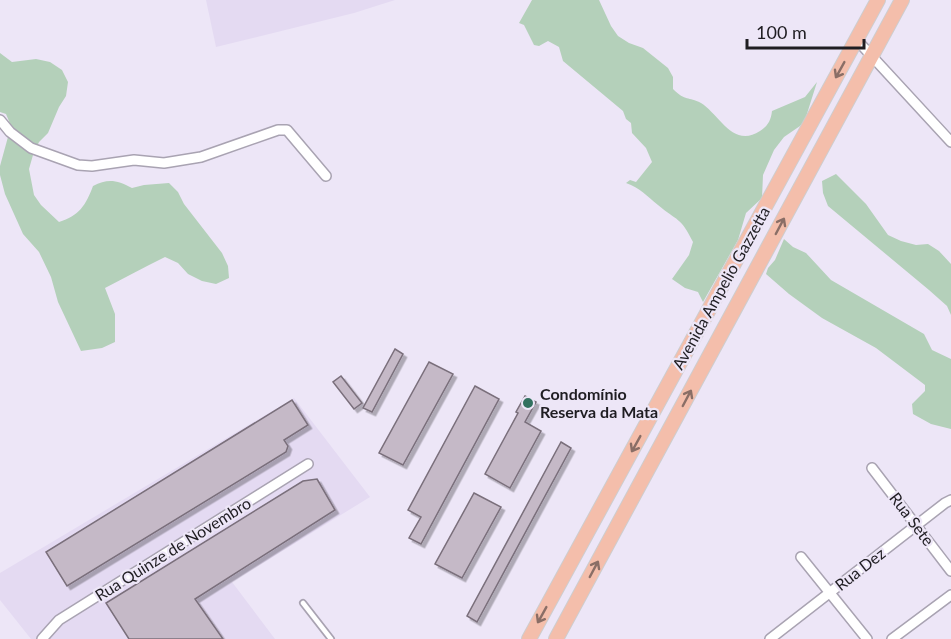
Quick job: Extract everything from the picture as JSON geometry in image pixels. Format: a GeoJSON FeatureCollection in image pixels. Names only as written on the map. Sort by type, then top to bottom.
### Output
{"type":"FeatureCollection","features":[{"type":"Feature","properties":{"kind":"main road","name":"Avenida Ampelio Gazzetta"},"geometry":{"type":"LineString","coordinates":[[529,639],[878,0]]}},
{"type":"Feature","properties":{"kind":"main road","name":"Avenida Ampelio Gazzetta"},"geometry":{"type":"LineString","coordinates":[[556,639],[902,0]]}},
{"type":"Feature","properties":{"kind":"main road"},"geometry":{"type":"LineString","coordinates":[[588,531],[597,542],[607,544]]}},
{"type":"Feature","properties":{"kind":"street"},"geometry":{"type":"LineString","coordinates":[[856,39],[951,142]]}},
{"type":"Feature","properties":{"kind":"street"},"geometry":{"type":"LineString","coordinates":[[0,120],[10,132],[31,148],[78,165],[92,166],[134,160],[164,164],[201,157],[278,130],[287,130],[326,176]]}},
{"type":"Feature","properties":{"kind":"street","name":"Rua Quinze de Novembro"},"geometry":{"type":"LineString","coordinates":[[42,639],[58,620],[308,465]]}},
{"type":"Feature","properties":{"kind":"street","name":"Rua Sete"},"geometry":{"type":"LineString","coordinates":[[872,468],[951,571]]}},
{"type":"Feature","properties":{"kind":"street","name":"Rua Dez"},"geometry":{"type":"LineString","coordinates":[[770,639],[951,500]]}},
{"type":"Feature","properties":{"kind":"street"},"geometry":{"type":"LineString","coordinates":[[801,556],[867,639]]}},
{"type":"Feature","properties":{"kind":"street"},"geometry":{"type":"LineString","coordinates":[[892,639],[951,595]]}},
{"type":"Feature","properties":{"kind":"lane"},"geometry":{"type":"LineString","coordinates":[[303,603],[331,639]]}},
{"type":"Feature","properties":{"kind":"shaded area"},"geometry":{"type":"Polygon","coordinates":[[[206,0],[395,0],[354,13],[216,47],[206,0]]]}},
{"type":"Feature","properties":{"kind":"shaded area"},"geometry":{"type":"Polygon","coordinates":[[[294,398],[370,497],[232,582],[275,639],[31,639],[0,600],[0,573],[294,398]]]}},
{"type":"Feature","properties":{"kind":"green space"},"geometry":{"type":"Polygon","coordinates":[[[532,0],[599,0],[618,36],[643,48],[668,68],[673,77],[673,89],[677,93],[701,103],[727,128],[742,136],[763,129],[769,122],[772,111],[805,97],[817,82],[805,120],[784,137],[774,150],[763,175],[762,198],[746,213],[738,240],[703,302],[698,292],[685,288],[672,279],[689,255],[693,242],[685,228],[643,192],[626,183],[630,180],[636,182],[652,162],[646,148],[632,133],[631,123],[626,119],[623,111],[563,61],[559,47],[548,41],[539,46],[534,45],[524,25],[519,23],[532,0]]]}},
{"type":"Feature","properties":{"kind":"green space"},"geometry":{"type":"Polygon","coordinates":[[[0,53],[12,62],[36,59],[50,62],[62,70],[68,82],[66,96],[48,133],[39,142],[29,169],[34,195],[41,205],[59,222],[77,213],[88,199],[93,186],[98,183],[112,181],[132,188],[169,183],[222,253],[228,266],[229,278],[216,284],[202,281],[188,274],[178,263],[165,257],[105,288],[115,314],[115,342],[102,348],[81,351],[58,302],[51,277],[39,252],[23,234],[5,194],[0,166],[11,126],[6,114],[0,112],[0,53]]]}},
{"type":"Feature","properties":{"kind":"green space"},"geometry":{"type":"Polygon","coordinates":[[[836,174],[866,204],[888,235],[916,245],[928,244],[939,251],[951,264],[951,315],[947,306],[929,290],[828,206],[823,193],[822,181],[836,174]]]}},
{"type":"Feature","properties":{"kind":"green space"},"geometry":{"type":"Polygon","coordinates":[[[784,239],[793,247],[806,253],[831,280],[924,334],[932,350],[951,359],[951,429],[931,424],[913,414],[912,404],[925,391],[925,385],[876,348],[822,318],[766,274],[784,239]]]}},
{"type":"Feature","properties":{"kind":"building"},"geometry":{"type":"Polygon","coordinates":[[[395,349],[403,354],[372,412],[363,408],[395,349]]]}},
{"type":"Feature","properties":{"kind":"building"},"geometry":{"type":"Polygon","coordinates":[[[429,362],[453,374],[403,465],[379,453],[429,362]]]}},
{"type":"Feature","properties":{"kind":"building"},"geometry":{"type":"Polygon","coordinates":[[[341,376],[362,403],[354,409],[333,382],[341,376]]]}},
{"type":"Feature","properties":{"kind":"building"},"geometry":{"type":"Polygon","coordinates":[[[475,386],[499,399],[421,544],[409,538],[421,517],[408,510],[475,386]]]}},
{"type":"Feature","properties":{"kind":"building"},"geometry":{"type":"Polygon","coordinates":[[[525,396],[536,402],[525,422],[541,431],[510,488],[485,474],[525,396]]]}},
{"type":"Feature","properties":{"kind":"building"},"geometry":{"type":"Polygon","coordinates":[[[292,400],[308,425],[284,440],[288,446],[286,452],[67,586],[46,552],[292,400]]]}},
{"type":"Feature","properties":{"kind":"building"},"geometry":{"type":"Polygon","coordinates":[[[561,442],[571,448],[477,622],[467,616],[561,442]]]}},
{"type":"Feature","properties":{"kind":"building"},"geometry":{"type":"Polygon","coordinates":[[[317,479],[335,510],[195,599],[223,639],[129,639],[106,603],[303,481],[317,479]]]}},
{"type":"Feature","properties":{"kind":"building"},"geometry":{"type":"Polygon","coordinates":[[[474,493],[501,507],[462,578],[435,564],[474,493]]]}},
{"type":"Feature","properties":{"kind":"place","name":"Condomínio Reserva da Mata"},"geometry":{"type":"Point","coordinates":[528,403]}}]}
